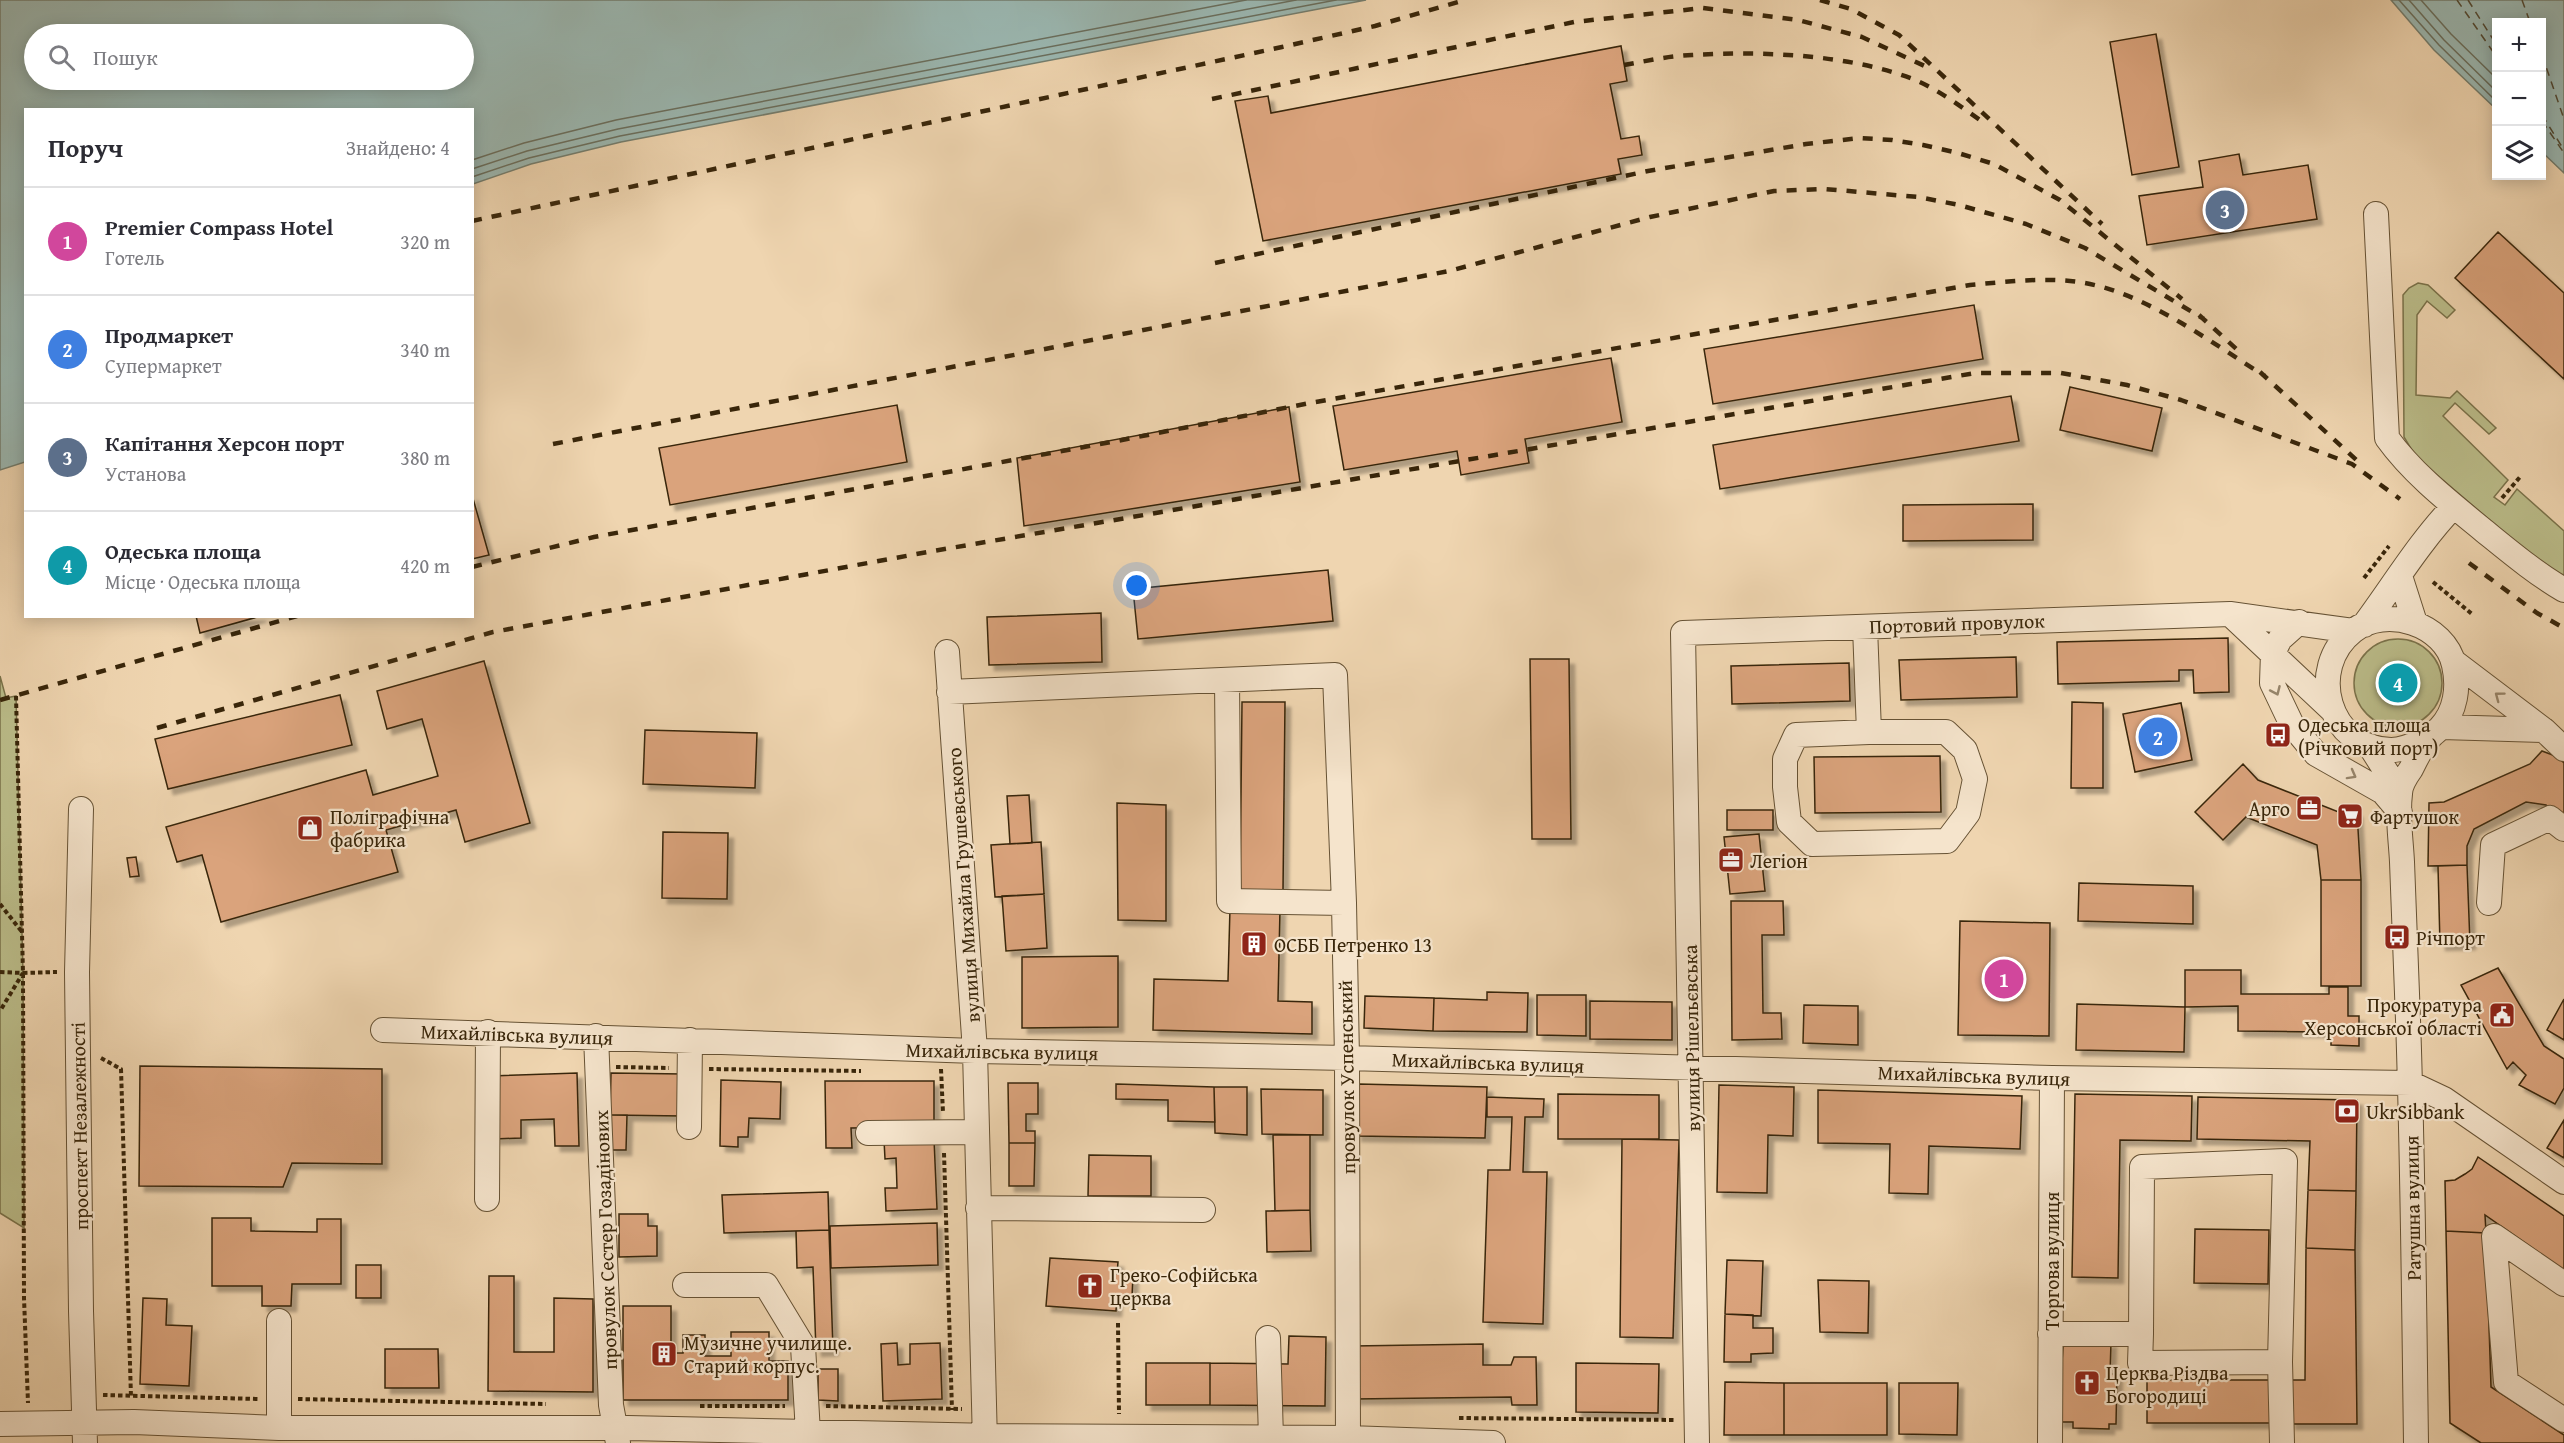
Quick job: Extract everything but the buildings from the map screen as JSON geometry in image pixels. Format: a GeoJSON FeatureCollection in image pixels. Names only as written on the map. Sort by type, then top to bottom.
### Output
{"type":"FeatureCollection","features":[{"type":"Feature","properties":{"kind":"street"},"geometry":{"type":"LineString","coordinates":[[2376,214],[2388,438],[2403,459],[2454,506],[2538,575],[2564,590]]}},
{"type":"Feature","properties":{"kind":"street"},"geometry":{"type":"LineString","coordinates":[[2331,709],[2326,687],[2329,666],[2338,646],[2359,628],[2400,576],[2432,528],[2454,506]]}},
{"type":"Feature","properties":{"kind":"street"},"geometry":{"type":"LineString","coordinates":[[2400,576],[2415,623]]}},
{"type":"Feature","properties":{"kind":"street"},"geometry":{"type":"LineString","coordinates":[[2230,614],[2331,709],[2340,724],[2354,738],[2370,746],[2390,750],[2410,747],[2435,733],[2544,730]]}},
{"type":"Feature","properties":{"kind":"street","name":"Портовий провулок"},"geometry":{"type":"LineString","coordinates":[[1683,633],[2230,614],[2359,628]]}},
{"type":"Feature","properties":{"kind":"street"},"geometry":{"type":"LineString","coordinates":[[2359,628],[2389,618],[2415,623],[2439,638],[2453,661],[2458,684],[2454,707],[2435,733],[2400,802]]}},
{"type":"Feature","properties":{"kind":"street"},"geometry":{"type":"LineString","coordinates":[[2299,622],[2287,631],[2273,653],[2272,683],[2292,725],[2316,754],[2400,802]]}},
{"type":"Feature","properties":{"kind":"street"},"geometry":{"type":"LineString","coordinates":[[1865,627],[1869,732]]}},
{"type":"Feature","properties":{"kind":"street","name":"вулиця Рішельєвська"},"geometry":{"type":"LineString","coordinates":[[1683,633],[1697,1443]]}},
{"type":"Feature","properties":{"kind":"street","name":"вулиця Михайла Грушевського"},"geometry":{"type":"LineString","coordinates":[[947,652],[975,1051],[985,1439]]}},
{"type":"Feature","properties":{"kind":"street"},"geometry":{"type":"LineString","coordinates":[[2453,661],[2544,730],[2564,749]]}},
{"type":"Feature","properties":{"kind":"street","name":"провулок Успенський"},"geometry":{"type":"LineString","coordinates":[[1227,680],[1335,675],[1344,903],[1347,1058],[1348,1440]]}},
{"type":"Feature","properties":{"kind":"street"},"geometry":{"type":"LineString","coordinates":[[949,692],[1227,680],[1229,901],[1344,903]]}},
{"type":"Feature","properties":{"kind":"street"},"geometry":{"type":"LineString","coordinates":[[1869,732],[1946,732],[1965,750],[1975,779],[1968,813],[1947,841],[1812,844],[1789,822],[1785,759],[1796,735],[1869,732]]}},
{"type":"Feature","properties":{"kind":"street"},"geometry":{"type":"LineString","coordinates":[[2370,746],[2400,802]]}},
{"type":"Feature","properties":{"kind":"street","name":"Ратушна вулиця"},"geometry":{"type":"LineString","coordinates":[[2400,802],[2410,1083],[2416,1443]]}},
{"type":"Feature","properties":{"kind":"street","name":"проспект Незалежності"},"geometry":{"type":"LineString","coordinates":[[81,808],[77,972],[81,1311],[85,1432]]}},
{"type":"Feature","properties":{"kind":"street"},"geometry":{"type":"LineString","coordinates":[[2489,903],[2493,845],[2550,818],[2564,829]]}},
{"type":"Feature","properties":{"kind":"street","name":"Михайлівська вулиця"},"geometry":{"type":"LineString","coordinates":[[383,1030],[690,1040],[941,1061],[975,1051],[1347,1058],[2052,1078],[2410,1083],[2444,1099],[2564,1182]]}},
{"type":"Feature","properties":{"kind":"street"},"geometry":{"type":"LineString","coordinates":[[487,1199],[488,1032]]}},
{"type":"Feature","properties":{"kind":"street","name":"провулок Сестер Гозадінових"},"geometry":{"type":"LineString","coordinates":[[597,1036],[611,1405],[617,1436]]}},
{"type":"Feature","properties":{"kind":"street"},"geometry":{"type":"LineString","coordinates":[[689,1127],[690,1040]]}},
{"type":"Feature","properties":{"kind":"street","name":"Торгова вулиця"},"geometry":{"type":"LineString","coordinates":[[2050,1443],[2052,1078]]}},
{"type":"Feature","properties":{"kind":"street"},"geometry":{"type":"LineString","coordinates":[[868,1133],[976,1132]]}},
{"type":"Feature","properties":{"kind":"street"},"geometry":{"type":"LineString","coordinates":[[2280,1362],[2140,1363],[2142,1167],[2285,1161],[2280,1362],[2282,1443]]}},
{"type":"Feature","properties":{"kind":"street"},"geometry":{"type":"LineString","coordinates":[[978,1208],[1203,1210]]}},
{"type":"Feature","properties":{"kind":"street"},"geometry":{"type":"LineString","coordinates":[[2564,1284],[2494,1236],[2506,1383],[2564,1420]]}},
{"type":"Feature","properties":{"kind":"street"},"geometry":{"type":"LineString","coordinates":[[685,1285],[766,1285],[803,1346],[801,1436]]}},
{"type":"Feature","properties":{"kind":"street"},"geometry":{"type":"LineString","coordinates":[[279,1321],[279,1428]]}},
{"type":"Feature","properties":{"kind":"street"},"geometry":{"type":"LineString","coordinates":[[2050,1334],[2141,1334]]}},
{"type":"Feature","properties":{"kind":"street"},"geometry":{"type":"LineString","coordinates":[[1268,1338],[1270,1438]]}},
{"type":"Feature","properties":{"kind":"street"},"geometry":{"type":"LineString","coordinates":[[0,1424],[85,1432],[134,1422],[617,1436],[985,1439],[1270,1438],[1493,1443]]}},
{"type":"Feature","properties":{"kind":"path"},"geometry":{"type":"LineString","coordinates":[[2502,498],[2520,477]]}},
{"type":"Feature","properties":{"kind":"path"},"geometry":{"type":"LineString","coordinates":[[2364,578],[2389,546]]}},
{"type":"Feature","properties":{"kind":"path"},"geometry":{"type":"LineString","coordinates":[[2433,582],[2472,614]]}},
{"type":"Feature","properties":{"kind":"path"},"geometry":{"type":"LineString","coordinates":[[16,696],[23,973],[24,1299],[29,1425]]}},
{"type":"Feature","properties":{"kind":"path"},"geometry":{"type":"LineString","coordinates":[[0,904],[22,932]]}},
{"type":"Feature","properties":{"kind":"path"},"geometry":{"type":"LineString","coordinates":[[0,972],[23,973]]}},
{"type":"Feature","properties":{"kind":"path"},"geometry":{"type":"LineString","coordinates":[[0,1011],[23,973]]}},
{"type":"Feature","properties":{"kind":"path"},"geometry":{"type":"LineString","coordinates":[[101,1048],[101,1059],[121,1069],[131,1396],[134,1422]]}},
{"type":"Feature","properties":{"kind":"path"},"geometry":{"type":"LineString","coordinates":[[930,1072],[941,1061]]}},
{"type":"Feature","properties":{"kind":"path"},"geometry":{"type":"LineString","coordinates":[[941,1061],[952,1408]]}},
{"type":"Feature","properties":{"kind":"path"},"geometry":{"type":"LineString","coordinates":[[598,1066],[870,1071]]}},
{"type":"Feature","properties":{"kind":"path"},"geometry":{"type":"LineString","coordinates":[[1118,1323],[1119,1414]]}},
{"type":"Feature","properties":{"kind":"path"},"geometry":{"type":"LineString","coordinates":[[84,1395],[552,1404]]}},
{"type":"Feature","properties":{"kind":"green space"},"geometry":{"type":"Polygon","coordinates":[[[2418,283],[2428,285],[2455,310],[2447,318],[2427,301],[2417,315],[2416,395],[2450,398],[2457,391],[2496,428],[2489,434],[2455,403],[2443,416],[2508,480],[2494,497],[2505,505],[2517,489],[2564,531],[2564,575],[2548,570],[2416,457],[2404,437],[2403,295],[2418,283]]]}},
{"type":"Feature","properties":{"kind":"green space"},"geometry":{"type":"Polygon","coordinates":[[[2398,639],[2415,643],[2429,652],[2438,666],[2442,683],[2438,700],[2429,714],[2415,723],[2398,727],[2381,723],[2367,714],[2358,700],[2354,683],[2358,666],[2367,652],[2381,643],[2398,639]]]}},
{"type":"Feature","properties":{"kind":"green space"},"geometry":{"type":"Polygon","coordinates":[[[0,676],[6,698],[16,696],[23,973],[24,1228],[0,1213],[0,676]]]}},
{"type":"Feature","properties":{"kind":"water"},"geometry":{"type":"Polygon","coordinates":[[[0,0],[1366,0],[621,142],[531,164],[474,184],[474,108],[24,108],[24,462],[0,470],[0,0]]]}},
{"type":"Feature","properties":{"kind":"water"},"geometry":{"type":"Polygon","coordinates":[[[2391,0],[2564,0],[2564,173],[2546,156],[2546,18],[2492,18],[2492,105],[2434,50],[2391,0]]]}},
{"type":"Feature","properties":{"kind":"ferry route"},"geometry":{"type":"LineString","coordinates":[[2457,0],[2492,50]]}},
{"type":"Feature","properties":{"kind":"ferry route"},"geometry":{"type":"LineString","coordinates":[[2468,0],[2492,38]]}},
{"type":"Feature","properties":{"kind":"ferry route"},"geometry":{"type":"LineString","coordinates":[[2522,0],[2529,18]]}},
{"type":"Feature","properties":{"kind":"ferry route"},"geometry":{"type":"LineString","coordinates":[[2546,67],[2564,119]]}},
{"type":"Feature","properties":{"kind":"ferry route"},"geometry":{"type":"LineString","coordinates":[[2546,121],[2564,150]]}},
{"type":"Feature","properties":{"kind":"ferry route"},"geometry":{"type":"LineString","coordinates":[[2545,126],[2564,153]]}},
{"type":"Feature","properties":{"kind":"railway"},"geometry":{"type":"LineString","coordinates":[[474,221],[1282,47],[1375,26],[1465,0]]}},
{"type":"Feature","properties":{"kind":"railway"},"geometry":{"type":"LineString","coordinates":[[1820,0],[1851,9],[1899,35],[2102,224]]}},
{"type":"Feature","properties":{"kind":"railway"},"geometry":{"type":"LineString","coordinates":[[1212,99],[1574,22],[1703,8],[1798,20],[1862,37],[1929,68]]}},
{"type":"Feature","properties":{"kind":"railway"},"geometry":{"type":"LineString","coordinates":[[1624,65],[1675,56],[1719,54],[1775,54],[1833,59],[1913,79],[1940,93],[1983,122]]}},
{"type":"Feature","properties":{"kind":"railway"},"geometry":{"type":"LineString","coordinates":[[1215,263],[1648,171],[1806,144],[1860,138],[1923,145],[1994,164],[2060,200],[2182,299]]}},
{"type":"Feature","properties":{"kind":"railway"},"geometry":{"type":"LineString","coordinates":[[553,444],[1449,271],[1650,217],[1774,191],[1825,189],[1918,197],[1959,205],[2026,224],[2085,248],[2204,319]]}},
{"type":"Feature","properties":{"kind":"railway"},"geometry":{"type":"LineString","coordinates":[[474,567],[594,537],[1310,403],[1970,285],[2020,281],[2070,281],[2096,285],[2122,293],[2172,318],[2265,376]]}},
{"type":"Feature","properties":{"kind":"railway"},"geometry":{"type":"LineString","coordinates":[[2199,315],[2243,355]]}},
{"type":"Feature","properties":{"kind":"railway"},"geometry":{"type":"LineString","coordinates":[[2260,372],[2362,465]]}},
{"type":"Feature","properties":{"kind":"railway"},"geometry":{"type":"LineString","coordinates":[[157,728],[493,632],[933,551],[1975,373],[2061,373],[2127,385],[2181,400],[2352,464],[2400,499]]}},
{"type":"Feature","properties":{"kind":"railway"},"geometry":{"type":"LineString","coordinates":[[2469,563],[2537,613],[2564,628]]}},
{"type":"Feature","properties":{"kind":"railway"},"geometry":{"type":"LineString","coordinates":[[0,700],[290,618]]}},
{"type":"Feature","properties":{"kind":"place","name":"Капітання Херсон порт"},"geometry":{"type":"Point","coordinates":[2225,210]}},
{"type":"Feature","properties":{"kind":"place","name":"Одеська площа"},"geometry":{"type":"Point","coordinates":[2398,683]}},
{"type":"Feature","properties":{"kind":"place","name":"Одеська площа (Річковий порт)"},"geometry":{"type":"Point","coordinates":[2278,735]}},
{"type":"Feature","properties":{"kind":"place","name":"Продмаркет"},"geometry":{"type":"Point","coordinates":[2158,737]}},
{"type":"Feature","properties":{"kind":"place","name":"Арго"},"geometry":{"type":"Point","coordinates":[2309,808]}},
{"type":"Feature","properties":{"kind":"place","name":"Фартушок"},"geometry":{"type":"Point","coordinates":[2350,816]}},
{"type":"Feature","properties":{"kind":"place","name":"Поліграфічна фабрика"},"geometry":{"type":"Point","coordinates":[310,828]}},
{"type":"Feature","properties":{"kind":"place","name":"Легіон"},"geometry":{"type":"Point","coordinates":[1731,860]}},
{"type":"Feature","properties":{"kind":"place","name":"Річпорт"},"geometry":{"type":"Point","coordinates":[2397,937]}},
{"type":"Feature","properties":{"kind":"place","name":"ОСББ Петренко 13"},"geometry":{"type":"Point","coordinates":[1254,944]}},
{"type":"Feature","properties":{"kind":"place","name":"Premier Compass Hotel"},"geometry":{"type":"Point","coordinates":[2004,979]}},
{"type":"Feature","properties":{"kind":"place","name":"Прокуратура Херсонської області"},"geometry":{"type":"Point","coordinates":[2502,1015]}},
{"type":"Feature","properties":{"kind":"place","name":"UkrSibbank"},"geometry":{"type":"Point","coordinates":[2347,1111]}},
{"type":"Feature","properties":{"kind":"place","name":"Греко-Софійська церква"},"geometry":{"type":"Point","coordinates":[1090,1286]}},
{"type":"Feature","properties":{"kind":"place","name":"Музичне училище. Старий корпус."},"geometry":{"type":"Point","coordinates":[664,1354]}},
{"type":"Feature","properties":{"kind":"place","name":"Церква Різдва Богородиці"},"geometry":{"type":"Point","coordinates":[2087,1383]}}]}
